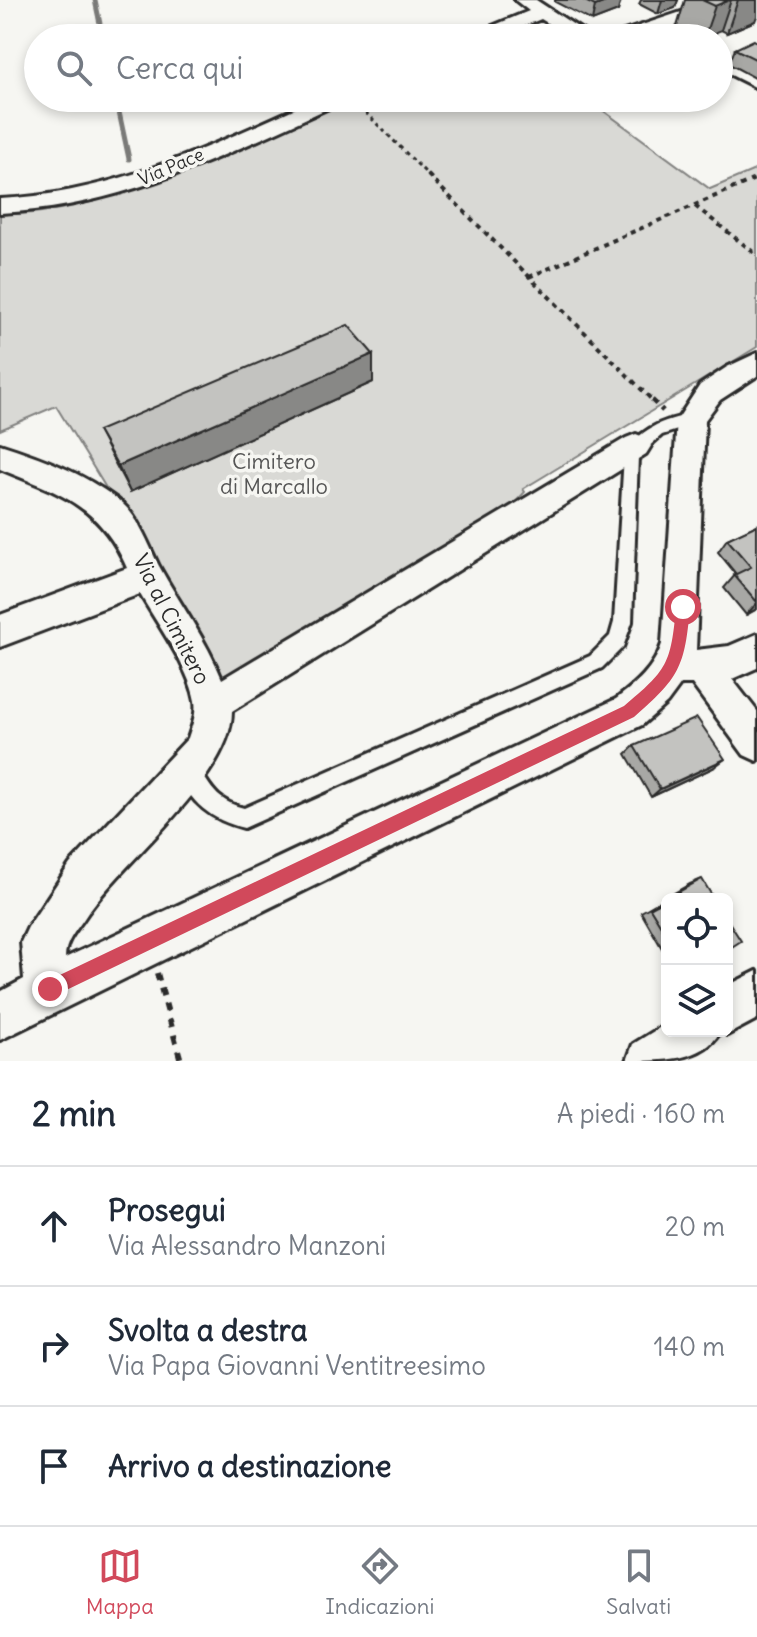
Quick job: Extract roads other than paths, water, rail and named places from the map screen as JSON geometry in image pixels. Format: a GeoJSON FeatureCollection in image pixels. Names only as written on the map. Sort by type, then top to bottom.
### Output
{"type":"FeatureCollection","features":[{"type":"Feature","properties":{"kind":"street"},"geometry":{"type":"LineString","coordinates":[[524,0],[562,24]]}},
{"type":"Feature","properties":{"kind":"street"},"geometry":{"type":"LineString","coordinates":[[666,24],[734,0]]}},
{"type":"Feature","properties":{"kind":"street"},"geometry":{"type":"LineString","coordinates":[[513,24],[542,12]]}},
{"type":"Feature","properties":{"kind":"street"},"geometry":{"type":"LineString","coordinates":[[733,69],[757,82]]}},
{"type":"Feature","properties":{"kind":"street","name":"Via Pace"},"geometry":{"type":"LineString","coordinates":[[0,206],[47,204],[95,195],[138,182],[302,112]]}},
{"type":"Feature","properties":{"kind":"street"},"geometry":{"type":"LineString","coordinates":[[757,363],[712,389],[680,422],[683,607],[680,644],[716,662],[757,742]]}},
{"type":"Feature","properties":{"kind":"street"},"geometry":{"type":"LineString","coordinates":[[213,701],[231,694],[636,446]]}},
{"type":"Feature","properties":{"kind":"street","name":"Via al Cimitero"},"geometry":{"type":"LineString","coordinates":[[0,456],[70,484],[109,510],[133,544],[147,575],[198,663],[213,701],[213,721],[203,750],[85,879],[43,942],[44,973],[50,989]]}},
{"type":"Feature","properties":{"kind":"street"},"geometry":{"type":"LineString","coordinates":[[0,631],[147,575]]}},
{"type":"Feature","properties":{"kind":"street"},"geometry":{"type":"LineString","coordinates":[[0,1017],[148,941],[629,712],[653,692],[716,662]]}},
{"type":"Feature","properties":{"kind":"street"},"geometry":{"type":"LineString","coordinates":[[733,1008],[757,993]]}},
{"type":"Feature","properties":{"kind":"street"},"geometry":{"type":"LineString","coordinates":[[650,1061],[688,1037]]}},
{"type":"Feature","properties":{"kind":"lane"},"geometry":{"type":"LineString","coordinates":[[187,771],[210,807],[244,818],[491,711],[607,654],[617,641],[623,622],[631,455],[636,446],[680,422]]}},
{"type":"Feature","properties":{"kind":"waterway"},"geometry":{"type":"LineString","coordinates":[[95,0],[100,24]]}},
{"type":"Feature","properties":{"kind":"waterway"},"geometry":{"type":"LineString","coordinates":[[119,112],[129,159]]}},
{"type":"Feature","properties":{"kind":"park label","name":"Cimitero di Marcallo"},"geometry":{"type":"Point","coordinates":[274,474]}}]}
